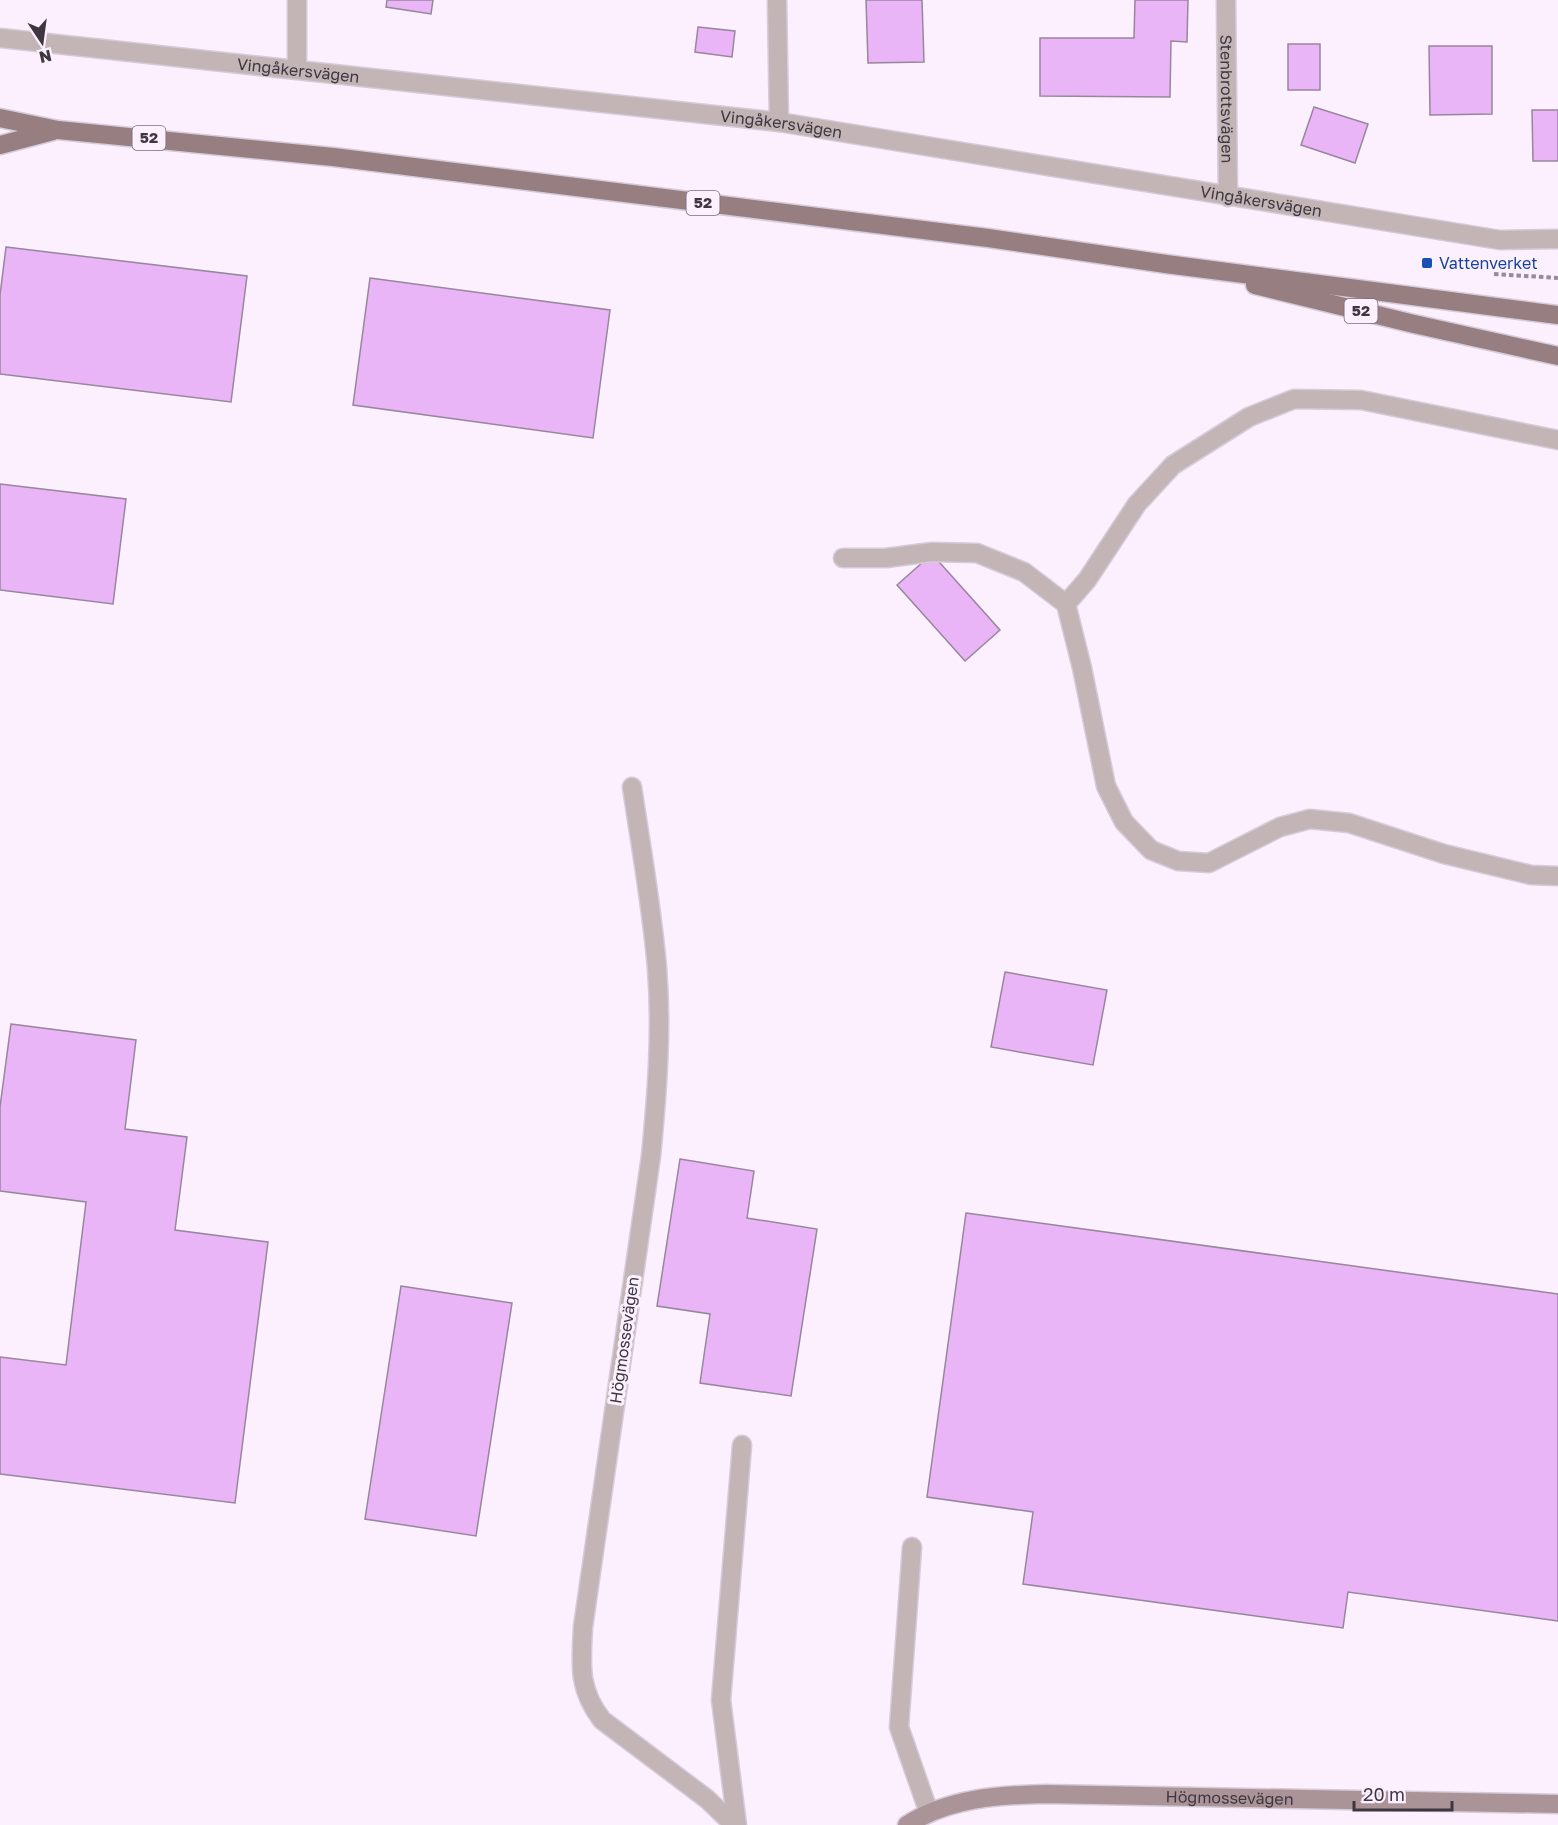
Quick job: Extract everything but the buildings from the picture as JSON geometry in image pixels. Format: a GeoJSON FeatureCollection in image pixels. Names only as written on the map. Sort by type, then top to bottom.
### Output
{"type":"FeatureCollection","features":[{"type":"Feature","properties":{"kind":"main road","name":"52"},"geometry":{"type":"LineString","coordinates":[[0,118],[58,130],[345,158],[988,238],[1166,264],[1558,315]]}},
{"type":"Feature","properties":{"kind":"main road","name":"52"},"geometry":{"type":"LineString","coordinates":[[0,145],[58,130]]}},
{"type":"Feature","properties":{"kind":"main road","name":"52"},"geometry":{"type":"LineString","coordinates":[[1166,264],[1558,356]]}},
{"type":"Feature","properties":{"kind":"street"},"geometry":{"type":"LineString","coordinates":[[297,0],[297,69]]}},
{"type":"Feature","properties":{"kind":"street"},"geometry":{"type":"LineString","coordinates":[[777,0],[779,122]]}},
{"type":"Feature","properties":{"kind":"street","name":"Stenbrottsvägen"},"geometry":{"type":"LineString","coordinates":[[1226,0],[1228,197]]}},
{"type":"Feature","properties":{"kind":"street","name":"Vingåkersvägen"},"geometry":{"type":"LineString","coordinates":[[0,38],[779,122],[1500,240],[1558,239]]}},
{"type":"Feature","properties":{"kind":"street"},"geometry":{"type":"LineString","coordinates":[[1066,604],[1087,580],[1137,504],[1173,465],[1249,417],[1294,399],[1361,400],[1558,440]]}},
{"type":"Feature","properties":{"kind":"street"},"geometry":{"type":"LineString","coordinates":[[843,558],[886,558],[932,552],[977,554],[1024,572],[1066,604],[1082,668],[1106,786],[1124,822],[1152,850],[1178,861],[1209,863],[1280,827],[1310,819],[1349,823],[1444,854],[1531,875],[1558,876]]}},
{"type":"Feature","properties":{"kind":"street","name":"Högmossevägen"},"geometry":{"type":"LineString","coordinates":[[632,787],[657,969],[659,1040],[657,1092],[651,1156],[583,1627],[582,1678],[585,1693],[602,1720],[707,1799],[736,1825]]}},
{"type":"Feature","properties":{"kind":"street"},"geometry":{"type":"LineString","coordinates":[[736,1825],[721,1701],[742,1445]]}},
{"type":"Feature","properties":{"kind":"street"},"geometry":{"type":"LineString","coordinates":[[912,1547],[899,1727],[929,1813]]}},
{"type":"Feature","properties":{"kind":"street","name":"Högmossevägen"},"geometry":{"type":"LineString","coordinates":[[907,1825],[922,1815],[956,1804],[999,1795],[1558,1804]]}},
{"type":"Feature","properties":{"kind":"path"},"geometry":{"type":"LineString","coordinates":[[1494,274],[1558,278]]}},
{"type":"Feature","properties":{"kind":"place","name":"Vattenverket"},"geometry":{"type":"Point","coordinates":[1427,263]}}]}
